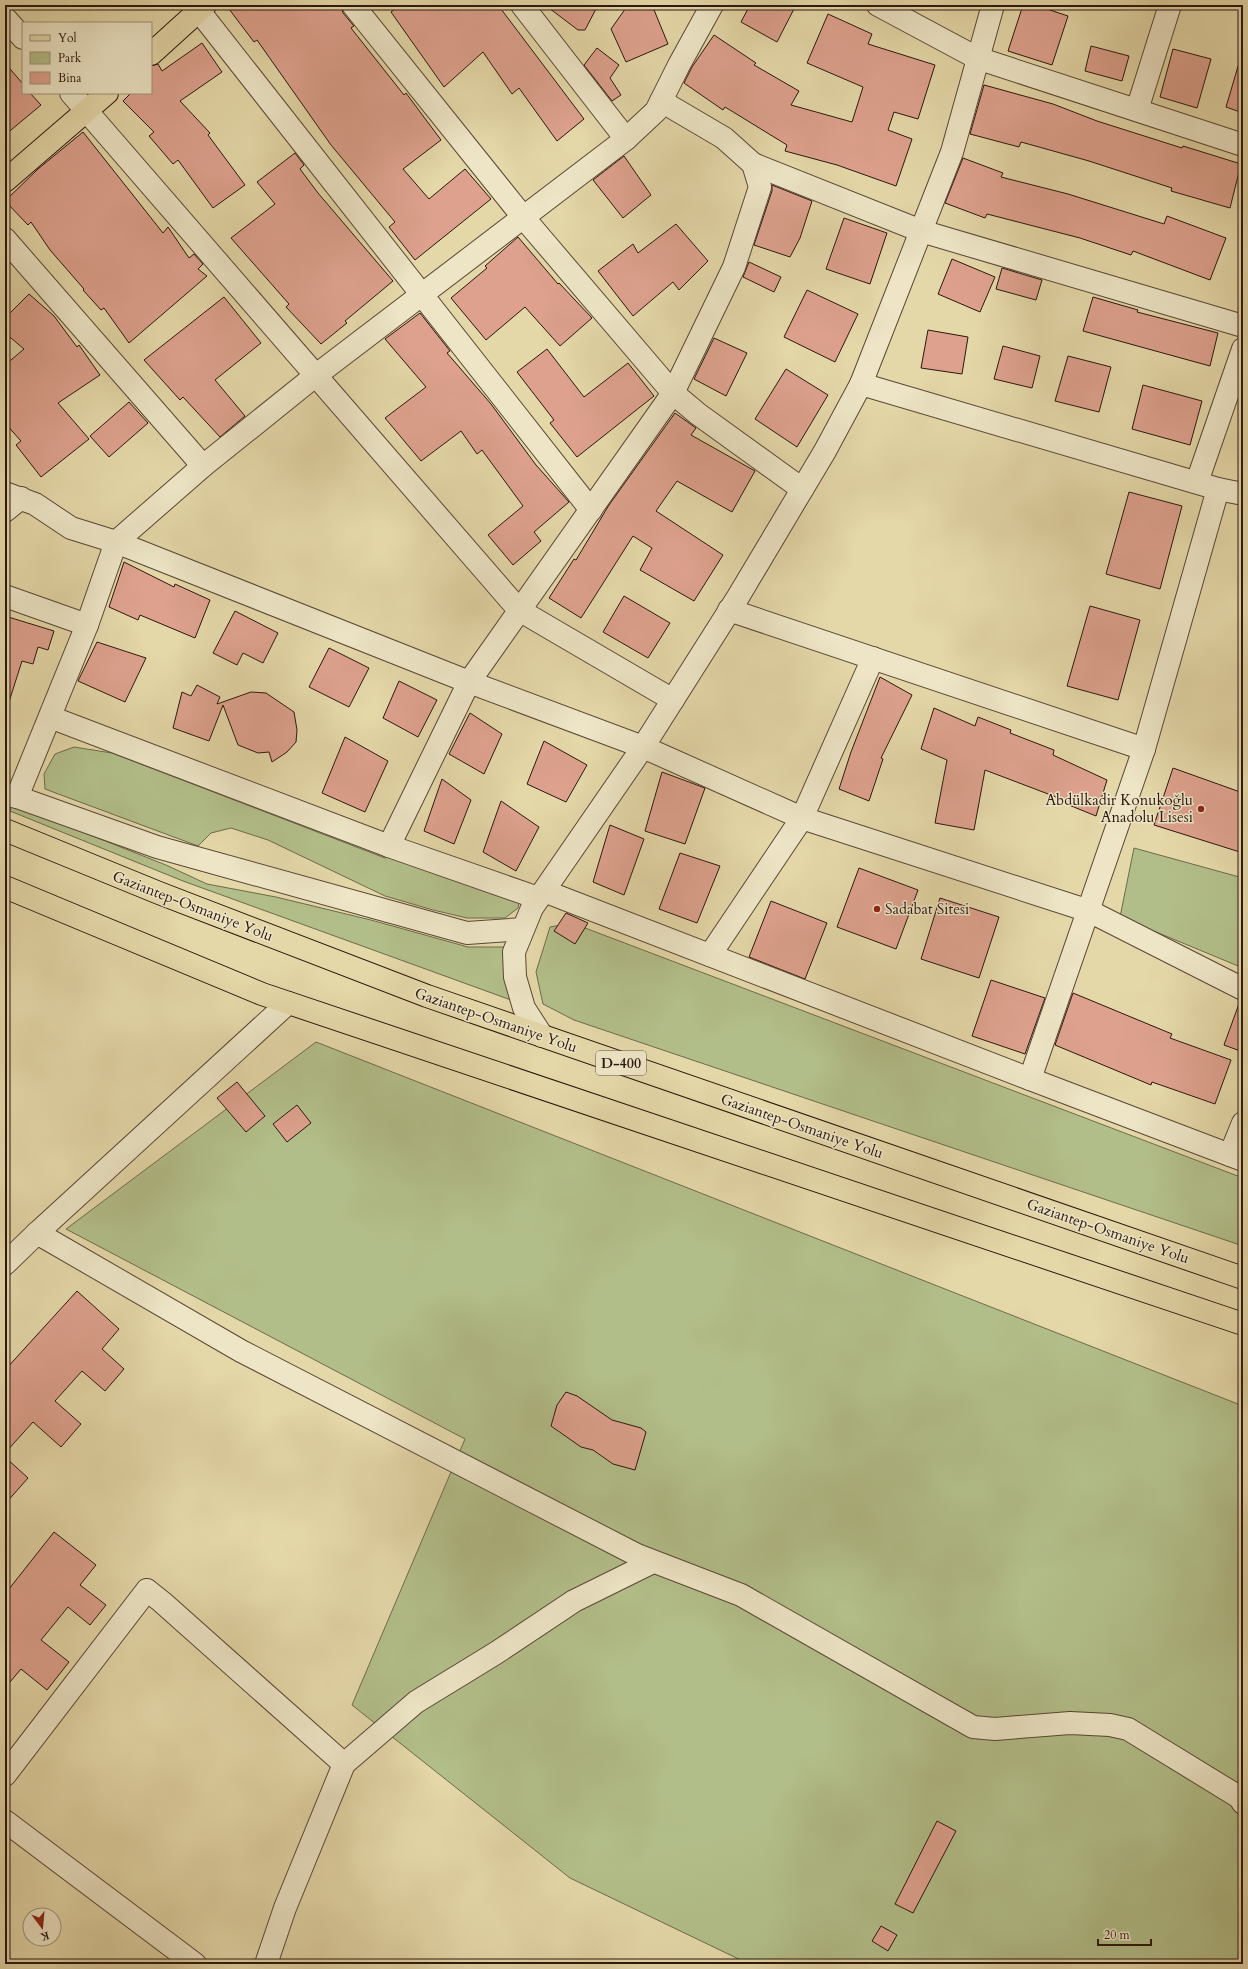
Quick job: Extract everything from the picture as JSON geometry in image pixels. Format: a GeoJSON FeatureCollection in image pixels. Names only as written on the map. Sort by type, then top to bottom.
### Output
{"type":"FeatureCollection","features":[{"type":"Feature","properties":{"kind":"main road"},"geometry":{"type":"LineString","coordinates":[[152,53],[202,8]]}},
{"type":"Feature","properties":{"kind":"main road"},"geometry":{"type":"LineString","coordinates":[[5,181],[106,94]]}},
{"type":"Feature","properties":{"kind":"main road","name":"Gaziantep-Osmaniye Yolu"},"geometry":{"type":"LineString","coordinates":[[5,830],[159,893],[412,991],[1243,1278]]}},
{"type":"Feature","properties":{"kind":"main road"},"geometry":{"type":"LineString","coordinates":[[5,887],[262,994],[1243,1324]]}},
{"type":"Feature","properties":{"kind":"street"},"geometry":{"type":"LineString","coordinates":[[353,5],[523,217],[673,393],[698,414],[802,489]]}},
{"type":"Feature","properties":{"kind":"street"},"geometry":{"type":"LineString","coordinates":[[522,5],[626,139]]}},
{"type":"Feature","properties":{"kind":"street"},"geometry":{"type":"LineString","coordinates":[[523,929],[467,933],[157,847],[11,796],[50,717],[87,625],[116,542],[203,466],[315,376],[626,139],[656,111],[712,5]]}},
{"type":"Feature","properties":{"kind":"street"},"geometry":{"type":"LineString","coordinates":[[878,5],[977,58],[1243,145]]}},
{"type":"Feature","properties":{"kind":"street"},"geometry":{"type":"LineString","coordinates":[[542,1036],[524,1008],[515,977],[514,952],[532,908],[643,747],[673,700],[802,489],[861,384],[952,152],[993,5]]}},
{"type":"Feature","properties":{"kind":"street"},"geometry":{"type":"LineString","coordinates":[[1137,110],[1170,5]]}},
{"type":"Feature","properties":{"kind":"street"},"geometry":{"type":"LineString","coordinates":[[202,8],[422,294],[591,510]]}},
{"type":"Feature","properties":{"kind":"street"},"geometry":{"type":"LineString","coordinates":[[5,18],[22,37]]}},
{"type":"Feature","properties":{"kind":"street"},"geometry":{"type":"LineString","coordinates":[[73,94],[315,376],[519,610],[673,700]]}},
{"type":"Feature","properties":{"kind":"street"},"geometry":{"type":"LineString","coordinates":[[661,100],[724,138],[753,164],[921,231],[1243,326]]}},
{"type":"Feature","properties":{"kind":"street"},"geometry":{"type":"LineString","coordinates":[[389,846],[469,682],[673,393],[734,267],[760,187],[753,164]]}},
{"type":"Feature","properties":{"kind":"street"},"geometry":{"type":"LineString","coordinates":[[5,239],[203,466]]}},
{"type":"Feature","properties":{"kind":"street"},"geometry":{"type":"LineString","coordinates":[[1197,482],[1243,349]]}},
{"type":"Feature","properties":{"kind":"street"},"geometry":{"type":"LineString","coordinates":[[861,384],[1218,489],[1243,494]]}},
{"type":"Feature","properties":{"kind":"street"},"geometry":{"type":"LineString","coordinates":[[1030,1079],[1144,749],[1218,489]]}},
{"type":"Feature","properties":{"kind":"street"},"geometry":{"type":"LineString","coordinates":[[10,501],[35,504],[71,528],[116,542],[469,682],[643,747],[802,818],[1089,911],[1243,989]]}},
{"type":"Feature","properties":{"kind":"street"},"geometry":{"type":"LineString","coordinates":[[5,596],[87,625]]}},
{"type":"Feature","properties":{"kind":"street"},"geometry":{"type":"LineString","coordinates":[[729,610],[1144,749]]}},
{"type":"Feature","properties":{"kind":"street"},"geometry":{"type":"LineString","coordinates":[[710,955],[802,818],[873,658]]}},
{"type":"Feature","properties":{"kind":"street"},"geometry":{"type":"LineString","coordinates":[[50,717],[389,846],[541,894],[710,955],[1030,1079],[1237,1157],[1243,1123]]}},
{"type":"Feature","properties":{"kind":"street"},"geometry":{"type":"LineString","coordinates":[[5,1264],[288,1003]]}},
{"type":"Feature","properties":{"kind":"street"},"geometry":{"type":"LineString","coordinates":[[37,1233],[241,1351],[637,1555],[741,1595],[973,1727],[995,1729],[1070,1723],[1110,1725],[1128,1729],[1239,1797],[1243,1803]]}},
{"type":"Feature","properties":{"kind":"street"},"geometry":{"type":"LineString","coordinates":[[266,1964],[285,1908],[344,1764],[416,1702],[574,1601],[652,1562]]}},
{"type":"Feature","properties":{"kind":"street"},"geometry":{"type":"LineString","coordinates":[[5,1775],[147,1590],[344,1764]]}},
{"type":"Feature","properties":{"kind":"street"},"geometry":{"type":"LineString","coordinates":[[5,1820],[195,1964]]}},
{"type":"Feature","properties":{"kind":"green space"},"geometry":{"type":"Polygon","coordinates":[[[74,747],[112,753],[385,858],[395,855],[519,901],[518,908],[505,918],[467,918],[433,910],[385,896],[268,840],[231,828],[211,833],[198,846],[45,789],[44,774],[55,754],[74,747]]]}},
{"type":"Feature","properties":{"kind":"green space"},"geometry":{"type":"Polygon","coordinates":[[[12,804],[166,865],[207,884],[276,897],[371,920],[468,947],[507,947],[511,1000],[183,881],[10,811],[12,804]]]}},
{"type":"Feature","properties":{"kind":"green space"},"geometry":{"type":"Polygon","coordinates":[[[1134,848],[1243,878],[1243,968],[1120,917],[1134,848]]]}},
{"type":"Feature","properties":{"kind":"green space"},"geometry":{"type":"Polygon","coordinates":[[[572,923],[1243,1178],[1243,1246],[574,1020],[543,1004],[536,972],[550,927],[572,923]]]}},
{"type":"Feature","properties":{"kind":"green space"},"geometry":{"type":"Polygon","coordinates":[[[316,1042],[1243,1406],[1243,1964],[749,1964],[570,1878],[352,1705],[465,1439],[66,1229],[316,1042]]]}},
{"type":"Feature","properties":{"kind":"building"},"geometry":{"type":"Polygon","coordinates":[[[226,5],[341,5],[343,13],[354,26],[351,28],[404,95],[406,93],[441,140],[403,169],[429,199],[465,169],[491,199],[415,260],[389,227],[395,222],[331,145],[257,40],[254,42],[226,5]]]}},
{"type":"Feature","properties":{"kind":"building"},"geometry":{"type":"Polygon","coordinates":[[[400,5],[498,5],[584,119],[557,141],[519,88],[512,94],[483,52],[444,87],[391,12],[400,5]]]}},
{"type":"Feature","properties":{"kind":"building"},"geometry":{"type":"Polygon","coordinates":[[[545,5],[598,5],[585,30],[578,30],[545,5]]]}},
{"type":"Feature","properties":{"kind":"building"},"geometry":{"type":"Polygon","coordinates":[[[628,5],[652,5],[668,44],[626,62],[611,29],[628,5]]]}},
{"type":"Feature","properties":{"kind":"building"},"geometry":{"type":"Polygon","coordinates":[[[750,5],[796,5],[777,42],[741,22],[750,5]]]}},
{"type":"Feature","properties":{"kind":"building"},"geometry":{"type":"Polygon","coordinates":[[[1023,5],[1035,5],[1068,16],[1052,65],[1008,51],[1023,5]]]}},
{"type":"Feature","properties":{"kind":"building"},"geometry":{"type":"Polygon","coordinates":[[[828,14],[872,34],[868,44],[935,65],[918,119],[894,112],[888,130],[912,139],[896,186],[837,165],[785,151],[787,145],[725,107],[723,110],[684,83],[692,67],[714,35],[756,63],[754,65],[799,91],[791,105],[852,122],[863,87],[807,63],[828,14]]]}},
{"type":"Feature","properties":{"kind":"building"},"geometry":{"type":"Polygon","coordinates":[[[202,43],[222,72],[180,101],[210,133],[208,135],[245,185],[213,208],[178,160],[173,164],[149,136],[154,132],[123,101],[130,94],[152,94],[152,66],[158,64],[162,71],[202,43]]]}},
{"type":"Feature","properties":{"kind":"building"},"geometry":{"type":"Polygon","coordinates":[[[1091,46],[1129,56],[1122,81],[1085,71],[1091,46]]]}},
{"type":"Feature","properties":{"kind":"building"},"geometry":{"type":"Polygon","coordinates":[[[597,48],[619,65],[610,78],[621,95],[612,101],[584,65],[597,48]]]}},
{"type":"Feature","properties":{"kind":"building"},"geometry":{"type":"Polygon","coordinates":[[[1173,49],[1211,59],[1197,108],[1160,97],[1173,49]]]}},
{"type":"Feature","properties":{"kind":"building"},"geometry":{"type":"Polygon","coordinates":[[[5,63],[22,83],[22,94],[31,94],[41,105],[5,135],[5,63]]]}},
{"type":"Feature","properties":{"kind":"building"},"geometry":{"type":"Polygon","coordinates":[[[1239,63],[1243,63],[1243,113],[1226,107],[1239,63]]]}},
{"type":"Feature","properties":{"kind":"building"},"geometry":{"type":"Polygon","coordinates":[[[984,85],[1053,104],[1097,121],[1182,148],[1183,146],[1241,164],[1230,208],[1171,191],[1172,188],[1089,161],[1021,142],[1019,147],[970,134],[984,85]]]}},
{"type":"Feature","properties":{"kind":"building"},"geometry":{"type":"Polygon","coordinates":[[[83,132],[163,233],[168,227],[189,258],[194,254],[203,264],[198,269],[207,276],[129,343],[104,308],[101,310],[50,250],[31,222],[28,225],[5,201],[38,169],[83,132]]]}},
{"type":"Feature","properties":{"kind":"building"},"geometry":{"type":"Polygon","coordinates":[[[295,153],[304,165],[300,169],[318,193],[393,281],[345,321],[347,323],[321,344],[286,307],[289,304],[231,238],[275,204],[257,182],[295,153]]]}},
{"type":"Feature","properties":{"kind":"building"},"geometry":{"type":"Polygon","coordinates":[[[624,156],[651,195],[623,218],[593,180],[624,156]]]}},
{"type":"Feature","properties":{"kind":"building"},"geometry":{"type":"Polygon","coordinates":[[[963,158],[1003,173],[1001,177],[1068,194],[1164,224],[1167,216],[1226,238],[1210,280],[1133,251],[1131,255],[1080,238],[987,214],[985,218],[945,203],[963,158]]]}},
{"type":"Feature","properties":{"kind":"building"},"geometry":{"type":"Polygon","coordinates":[[[772,185],[812,201],[800,238],[790,257],[754,245],[772,191],[772,185]]]}},
{"type":"Feature","properties":{"kind":"building"},"geometry":{"type":"Polygon","coordinates":[[[844,218],[887,233],[870,284],[826,269],[844,218]]]}},
{"type":"Feature","properties":{"kind":"building"},"geometry":{"type":"Polygon","coordinates":[[[676,224],[708,261],[679,290],[673,282],[633,316],[598,271],[633,244],[638,253],[676,224]]]}},
{"type":"Feature","properties":{"kind":"building"},"geometry":{"type":"Polygon","coordinates":[[[518,237],[558,284],[559,283],[592,318],[560,346],[525,307],[486,340],[451,298],[487,268],[485,266],[518,237]]]}},
{"type":"Feature","properties":{"kind":"building"},"geometry":{"type":"Polygon","coordinates":[[[952,259],[995,277],[980,312],[938,294],[952,259]]]}},
{"type":"Feature","properties":{"kind":"building"},"geometry":{"type":"Polygon","coordinates":[[[749,262],[781,277],[774,292],[743,277],[749,262]]]}},
{"type":"Feature","properties":{"kind":"building"},"geometry":{"type":"Polygon","coordinates":[[[1002,268],[1042,280],[1036,300],[996,289],[1002,268]]]}},
{"type":"Feature","properties":{"kind":"building"},"geometry":{"type":"Polygon","coordinates":[[[807,290],[858,314],[835,362],[784,337],[807,290]]]}},
{"type":"Feature","properties":{"kind":"building"},"geometry":{"type":"Polygon","coordinates":[[[29,294],[54,316],[77,347],[79,345],[100,375],[58,403],[89,439],[41,477],[16,445],[21,441],[5,423],[5,365],[24,349],[5,333],[5,318],[29,294]]]}},
{"type":"Feature","properties":{"kind":"building"},"geometry":{"type":"Polygon","coordinates":[[[224,297],[261,343],[215,380],[245,416],[220,437],[183,397],[180,400],[144,360],[224,297]]]}},
{"type":"Feature","properties":{"kind":"building"},"geometry":{"type":"Polygon","coordinates":[[[1093,297],[1138,310],[1137,312],[1218,333],[1210,366],[1083,331],[1093,297]]]}},
{"type":"Feature","properties":{"kind":"building"},"geometry":{"type":"Polygon","coordinates":[[[420,313],[450,351],[447,353],[491,404],[536,465],[569,502],[534,532],[541,541],[513,565],[488,535],[523,506],[482,450],[477,454],[461,431],[421,461],[385,418],[426,387],[385,339],[420,313]]]}},
{"type":"Feature","properties":{"kind":"building"},"geometry":{"type":"Polygon","coordinates":[[[928,330],[968,337],[962,374],[921,368],[928,330]]]}},
{"type":"Feature","properties":{"kind":"building"},"geometry":{"type":"Polygon","coordinates":[[[714,338],[747,353],[726,396],[694,379],[714,338]]]}},
{"type":"Feature","properties":{"kind":"building"},"geometry":{"type":"Polygon","coordinates":[[[1003,346],[1040,356],[1032,388],[994,379],[1003,346]]]}},
{"type":"Feature","properties":{"kind":"building"},"geometry":{"type":"Polygon","coordinates":[[[547,349],[584,397],[628,363],[654,396],[577,457],[550,423],[554,420],[517,372],[547,349]]]}},
{"type":"Feature","properties":{"kind":"building"},"geometry":{"type":"Polygon","coordinates":[[[1068,356],[1111,367],[1099,412],[1055,401],[1068,356]]]}},
{"type":"Feature","properties":{"kind":"building"},"geometry":{"type":"Polygon","coordinates":[[[786,369],[828,395],[797,447],[755,419],[786,369]]]}},
{"type":"Feature","properties":{"kind":"building"},"geometry":{"type":"Polygon","coordinates":[[[1143,385],[1202,401],[1190,445],[1132,429],[1143,385]]]}},
{"type":"Feature","properties":{"kind":"building"},"geometry":{"type":"Polygon","coordinates":[[[129,402],[148,423],[109,457],[90,436],[129,402]]]}},
{"type":"Feature","properties":{"kind":"building"},"geometry":{"type":"Polygon","coordinates":[[[675,413],[696,428],[691,435],[755,471],[732,512],[677,481],[656,511],[723,555],[694,601],[640,570],[652,548],[633,536],[581,618],[549,598],[574,559],[576,560],[609,505],[675,413]]]}},
{"type":"Feature","properties":{"kind":"building"},"geometry":{"type":"Polygon","coordinates":[[[1129,492],[1182,506],[1160,589],[1106,574],[1129,492]]]}},
{"type":"Feature","properties":{"kind":"building"},"geometry":{"type":"Polygon","coordinates":[[[124,562],[174,587],[175,584],[210,600],[195,638],[140,615],[138,620],[109,607],[124,562]]]}},
{"type":"Feature","properties":{"kind":"building"},"geometry":{"type":"Polygon","coordinates":[[[624,596],[670,623],[648,658],[603,632],[624,596]]]}},
{"type":"Feature","properties":{"kind":"building"},"geometry":{"type":"Polygon","coordinates":[[[1090,606],[1140,620],[1118,700],[1067,686],[1090,606]]]}},
{"type":"Feature","properties":{"kind":"building"},"geometry":{"type":"Polygon","coordinates":[[[235,611],[278,633],[263,663],[243,653],[237,665],[213,653],[235,611]]]}},
{"type":"Feature","properties":{"kind":"building"},"geometry":{"type":"Polygon","coordinates":[[[5,616],[54,631],[48,650],[38,647],[33,664],[22,661],[8,705],[5,704],[5,616]]]}},
{"type":"Feature","properties":{"kind":"building"},"geometry":{"type":"Polygon","coordinates":[[[97,642],[146,658],[125,702],[78,681],[97,642]]]}},
{"type":"Feature","properties":{"kind":"building"},"geometry":{"type":"Polygon","coordinates":[[[329,648],[369,668],[349,707],[309,687],[329,648]]]}},
{"type":"Feature","properties":{"kind":"building"},"geometry":{"type":"Polygon","coordinates":[[[880,677],[912,695],[881,758],[883,759],[869,801],[839,789],[851,752],[880,677]]]}},
{"type":"Feature","properties":{"kind":"building"},"geometry":{"type":"Polygon","coordinates":[[[399,681],[437,700],[418,737],[383,718],[399,681]]]}},
{"type":"Feature","properties":{"kind":"building"},"geometry":{"type":"Polygon","coordinates":[[[197,685],[220,697],[217,704],[251,692],[266,693],[294,712],[297,730],[296,742],[287,752],[272,762],[269,752],[258,753],[238,745],[223,705],[209,741],[173,728],[182,692],[191,696],[197,685]]]}},
{"type":"Feature","properties":{"kind":"building"},"geometry":{"type":"Polygon","coordinates":[[[934,708],[975,726],[978,717],[1011,730],[1010,733],[1054,750],[1053,755],[1107,780],[1096,816],[1064,803],[1064,800],[985,770],[974,830],[935,823],[947,760],[921,749],[934,708]]]}},
{"type":"Feature","properties":{"kind":"building"},"geometry":{"type":"Polygon","coordinates":[[[470,713],[502,734],[484,774],[449,754],[470,713]]]}},
{"type":"Feature","properties":{"kind":"building"},"geometry":{"type":"Polygon","coordinates":[[[345,737],[388,761],[365,812],[322,793],[345,737]]]}},
{"type":"Feature","properties":{"kind":"building"},"geometry":{"type":"Polygon","coordinates":[[[544,741],[587,765],[566,802],[527,784],[544,741]]]}},
{"type":"Feature","properties":{"kind":"building","name":"Abdülkadir Konukoğlu Anadolu Lisesi"},"geometry":{"type":"Polygon","coordinates":[[[1173,768],[1243,793],[1243,853],[1154,825],[1173,768]]]}},
{"type":"Feature","properties":{"kind":"building"},"geometry":{"type":"Polygon","coordinates":[[[662,772],[705,788],[685,844],[645,831],[662,772]]]}},
{"type":"Feature","properties":{"kind":"building"},"geometry":{"type":"Polygon","coordinates":[[[442,779],[471,800],[454,844],[424,831],[442,779]]]}},
{"type":"Feature","properties":{"kind":"building"},"geometry":{"type":"Polygon","coordinates":[[[501,801],[539,827],[516,871],[483,852],[501,801]]]}},
{"type":"Feature","properties":{"kind":"building"},"geometry":{"type":"Polygon","coordinates":[[[610,825],[644,839],[624,895],[593,882],[610,825]]]}},
{"type":"Feature","properties":{"kind":"building"},"geometry":{"type":"Polygon","coordinates":[[[680,853],[720,866],[697,923],[659,909],[680,853]]]}},
{"type":"Feature","properties":{"kind":"building","name":"Sadabat Sitesi"},"geometry":{"type":"Polygon","coordinates":[[[859,868],[918,890],[896,949],[837,927],[859,868]]]}},
{"type":"Feature","properties":{"kind":"building","name":"Sadabat Sitesi"},"geometry":{"type":"Polygon","coordinates":[[[940,898],[999,917],[979,978],[921,959],[940,898]]]}},
{"type":"Feature","properties":{"kind":"building"},"geometry":{"type":"Polygon","coordinates":[[[771,901],[827,923],[805,979],[749,957],[771,901]]]}},
{"type":"Feature","properties":{"kind":"building"},"geometry":{"type":"Polygon","coordinates":[[[566,913],[588,923],[575,944],[554,931],[566,913]]]}},
{"type":"Feature","properties":{"kind":"building"},"geometry":{"type":"Polygon","coordinates":[[[991,980],[1045,998],[1025,1054],[972,1036],[991,980]]]}},
{"type":"Feature","properties":{"kind":"building"},"geometry":{"type":"Polygon","coordinates":[[[1073,993],[1172,1034],[1170,1038],[1231,1060],[1215,1104],[1152,1082],[1151,1085],[1055,1045],[1073,993]]]}},
{"type":"Feature","properties":{"kind":"building"},"geometry":{"type":"Polygon","coordinates":[[[1240,1001],[1243,1001],[1243,1052],[1224,1045],[1240,1001]]]}},
{"type":"Feature","properties":{"kind":"building"},"geometry":{"type":"Polygon","coordinates":[[[237,1082],[265,1116],[246,1132],[217,1098],[237,1082]]]}},
{"type":"Feature","properties":{"kind":"building"},"geometry":{"type":"Polygon","coordinates":[[[297,1105],[311,1123],[287,1142],[273,1124],[297,1105]]]}},
{"type":"Feature","properties":{"kind":"building"},"geometry":{"type":"Polygon","coordinates":[[[77,1291],[119,1329],[102,1349],[124,1369],[105,1391],[82,1371],[55,1401],[81,1424],[61,1447],[33,1422],[5,1453],[5,1370],[77,1291]]]}},
{"type":"Feature","properties":{"kind":"building"},"geometry":{"type":"Polygon","coordinates":[[[566,1392],[577,1396],[612,1420],[641,1428],[646,1432],[635,1470],[613,1464],[593,1450],[581,1447],[551,1426],[557,1405],[566,1392]]]}},
{"type":"Feature","properties":{"kind":"building"},"geometry":{"type":"Polygon","coordinates":[[[5,1457],[28,1478],[5,1504],[5,1457]]]}},
{"type":"Feature","properties":{"kind":"building"},"geometry":{"type":"Polygon","coordinates":[[[54,1532],[96,1565],[80,1585],[106,1605],[90,1625],[68,1607],[41,1640],[69,1662],[47,1690],[21,1669],[5,1688],[5,1594],[54,1532]]]}},
{"type":"Feature","properties":{"kind":"building"},"geometry":{"type":"Polygon","coordinates":[[[937,1821],[956,1831],[913,1913],[895,1904],[937,1821]]]}},
{"type":"Feature","properties":{"kind":"building"},"geometry":{"type":"Polygon","coordinates":[[[881,1926],[897,1935],[888,1951],[872,1941],[881,1926]]]}},
{"type":"Feature","properties":{"kind":"place","name":"Abdülkadir Konukoğlu Anadolu Lisesi"},"geometry":{"type":"Point","coordinates":[1201,809]}},
{"type":"Feature","properties":{"kind":"place","name":"Sadabat Sitesi"},"geometry":{"type":"Point","coordinates":[877,909]}}]}
